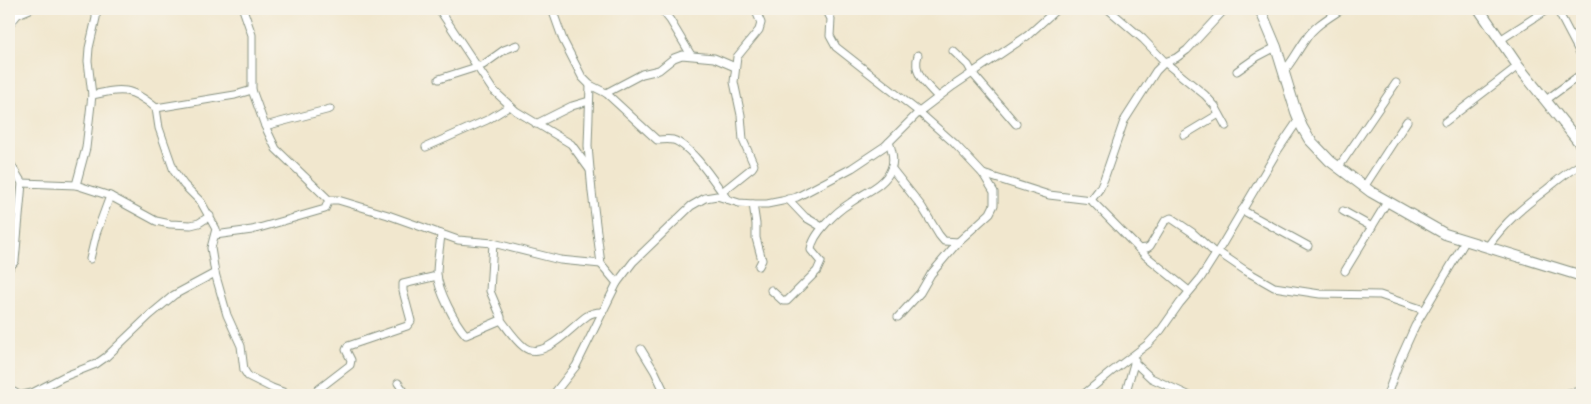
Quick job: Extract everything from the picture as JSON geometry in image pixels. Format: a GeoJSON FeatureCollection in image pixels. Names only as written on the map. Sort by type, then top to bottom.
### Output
{"type":"FeatureCollection","features":[{"type":"Feature","properties":{"kind":"street"},"geometry":{"type":"LineString","coordinates":[[9,25],[15,11],[30,9]]}},
{"type":"Feature","properties":{"kind":"street"},"geometry":{"type":"LineString","coordinates":[[76,185],[86,148],[92,95],[88,61],[96,18],[93,9]]}},
{"type":"Feature","properties":{"kind":"street"},"geometry":{"type":"LineString","coordinates":[[243,9],[252,35],[252,90],[265,126],[276,149],[329,200],[346,202],[458,240],[492,243],[560,260],[601,264]]}},
{"type":"Feature","properties":{"kind":"street"},"geometry":{"type":"LineString","coordinates":[[438,9],[476,68],[492,89],[510,106],[536,124],[571,144],[590,170]]}},
{"type":"Feature","properties":{"kind":"street"},"geometry":{"type":"LineString","coordinates":[[552,9],[563,40],[582,77],[590,85],[606,93],[657,140],[672,140],[682,145],[706,169],[727,200]]}},
{"type":"Feature","properties":{"kind":"street"},"geometry":{"type":"LineString","coordinates":[[634,9],[648,9]]}},
{"type":"Feature","properties":{"kind":"street"},"geometry":{"type":"LineString","coordinates":[[661,9],[670,20],[691,55]]}},
{"type":"Feature","properties":{"kind":"street"},"geometry":{"type":"LineString","coordinates":[[722,192],[754,164],[743,140],[741,115],[734,82],[737,57],[759,30],[761,23],[755,9]]}},
{"type":"Feature","properties":{"kind":"street"},"geometry":{"type":"LineString","coordinates":[[826,9],[831,19],[830,36],[836,47],[919,112],[954,143],[983,174],[994,192],[994,205],[990,213],[958,242],[931,274],[925,288],[898,317]]}},
{"type":"Feature","properties":{"kind":"street"},"geometry":{"type":"LineString","coordinates":[[553,395],[576,366],[617,284],[638,258],[691,206],[698,201],[717,196],[739,203],[753,204],[767,204],[797,197],[852,168],[889,142],[919,112],[938,97],[1027,36],[1057,9]]}},
{"type":"Feature","properties":{"kind":"street"},"geometry":{"type":"LineString","coordinates":[[1108,9],[1143,39],[1165,62],[1206,95],[1226,126]]}},
{"type":"Feature","properties":{"kind":"street"},"geometry":{"type":"LineString","coordinates":[[1091,200],[1104,179],[1124,121],[1156,71],[1165,62],[1176,58],[1187,50],[1226,9]]}},
{"type":"Feature","properties":{"kind":"street"},"geometry":{"type":"LineString","coordinates":[[1260,9],[1276,47],[1299,119],[1317,150],[1338,168],[1387,202],[1445,234],[1582,276]]}},
{"type":"Feature","properties":{"kind":"street"},"geometry":{"type":"LineString","coordinates":[[1284,71],[1294,60],[1307,38],[1322,23],[1342,9]]}},
{"type":"Feature","properties":{"kind":"street"},"geometry":{"type":"LineString","coordinates":[[1479,9],[1518,66],[1582,146]]}},
{"type":"Feature","properties":{"kind":"street"},"geometry":{"type":"LineString","coordinates":[[1500,40],[1548,9]]}},
{"type":"Feature","properties":{"kind":"street"},"geometry":{"type":"LineString","coordinates":[[1560,15],[1582,57]]}},
{"type":"Feature","properties":{"kind":"street"},"geometry":{"type":"LineString","coordinates":[[438,79],[483,65],[504,50],[517,45]]}},
{"type":"Feature","properties":{"kind":"street"},"geometry":{"type":"LineString","coordinates":[[1237,71],[1276,47]]}},
{"type":"Feature","properties":{"kind":"street"},"geometry":{"type":"LineString","coordinates":[[953,51],[968,65],[972,74],[1016,124]]}},
{"type":"Feature","properties":{"kind":"street"},"geometry":{"type":"LineString","coordinates":[[606,93],[642,74],[659,70],[674,58],[682,55],[714,58],[735,67]]}},
{"type":"Feature","properties":{"kind":"street"},"geometry":{"type":"LineString","coordinates":[[918,56],[915,63],[917,72],[938,97]]}},
{"type":"Feature","properties":{"kind":"street"},"geometry":{"type":"LineString","coordinates":[[1445,122],[1518,66]]}},
{"type":"Feature","properties":{"kind":"street"},"geometry":{"type":"LineString","coordinates":[[1546,100],[1580,75],[1582,71]]}},
{"type":"Feature","properties":{"kind":"street"},"geometry":{"type":"LineString","coordinates":[[1338,168],[1396,83]]}},
{"type":"Feature","properties":{"kind":"street"},"geometry":{"type":"LineString","coordinates":[[590,85],[588,122],[590,170],[601,264],[617,284]]}},
{"type":"Feature","properties":{"kind":"street"},"geometry":{"type":"LineString","coordinates":[[92,95],[120,90],[132,92],[156,108],[159,128],[174,170],[184,185],[201,202],[216,230],[211,248],[215,273],[227,315],[241,346],[244,370],[248,376],[291,395]]}},
{"type":"Feature","properties":{"kind":"street"},"geometry":{"type":"LineString","coordinates":[[156,108],[235,95],[252,90]]}},
{"type":"Feature","properties":{"kind":"street"},"geometry":{"type":"LineString","coordinates":[[536,124],[572,106],[589,101]]}},
{"type":"Feature","properties":{"kind":"street"},"geometry":{"type":"LineString","coordinates":[[426,148],[488,120],[510,106]]}},
{"type":"Feature","properties":{"kind":"street"},"geometry":{"type":"LineString","coordinates":[[265,126],[330,109]]}},
{"type":"Feature","properties":{"kind":"street"},"geometry":{"type":"LineString","coordinates":[[1184,135],[1219,114]]}},
{"type":"Feature","properties":{"kind":"street"},"geometry":{"type":"LineString","coordinates":[[1083,395],[1148,344],[1161,330],[1200,279],[1278,150],[1299,119]]}},
{"type":"Feature","properties":{"kind":"street"},"geometry":{"type":"LineString","coordinates":[[1364,187],[1407,121]]}},
{"type":"Feature","properties":{"kind":"street"},"geometry":{"type":"LineString","coordinates":[[771,290],[783,301],[787,301],[817,271],[821,262],[811,247],[822,227],[849,203],[884,180],[892,169],[893,159],[889,142]]}},
{"type":"Feature","properties":{"kind":"street"},"geometry":{"type":"LineString","coordinates":[[9,268],[14,261],[22,183],[11,163]]}},
{"type":"Feature","properties":{"kind":"street"},"geometry":{"type":"LineString","coordinates":[[1488,246],[1514,215],[1565,174],[1582,164]]}},
{"type":"Feature","properties":{"kind":"street"},"geometry":{"type":"LineString","coordinates":[[892,169],[922,207],[938,235],[944,241],[958,242]]}},
{"type":"Feature","properties":{"kind":"street"},"geometry":{"type":"LineString","coordinates":[[983,174],[1049,195],[1091,200],[1139,248],[1189,292]]}},
{"type":"Feature","properties":{"kind":"street"},"geometry":{"type":"LineString","coordinates":[[22,183],[76,185],[110,196],[156,220],[170,224],[191,225],[199,223],[210,216]]}},
{"type":"Feature","properties":{"kind":"street"},"geometry":{"type":"LineString","coordinates":[[90,259],[96,234],[110,196]]}},
{"type":"Feature","properties":{"kind":"street"},"geometry":{"type":"LineString","coordinates":[[788,199],[805,217],[822,227]]}},
{"type":"Feature","properties":{"kind":"street"},"geometry":{"type":"LineString","coordinates":[[215,235],[252,230],[325,209],[329,200]]}},
{"type":"Feature","properties":{"kind":"street"},"geometry":{"type":"LineString","coordinates":[[1345,271],[1387,202]]}},
{"type":"Feature","properties":{"kind":"street"},"geometry":{"type":"LineString","coordinates":[[753,204],[756,238],[762,260],[759,266]]}},
{"type":"Feature","properties":{"kind":"street"},"geometry":{"type":"LineString","coordinates":[[1242,210],[1308,246]]}},
{"type":"Feature","properties":{"kind":"street"},"geometry":{"type":"LineString","coordinates":[[1343,211],[1372,227]]}},
{"type":"Feature","properties":{"kind":"street"},"geometry":{"type":"LineString","coordinates":[[1139,248],[1150,246],[1165,221],[1170,218],[1217,253],[1274,287],[1320,294],[1380,295],[1424,310]]}},
{"type":"Feature","properties":{"kind":"street"},"geometry":{"type":"LineString","coordinates":[[9,226],[18,226]]}},
{"type":"Feature","properties":{"kind":"street"},"geometry":{"type":"LineString","coordinates":[[441,234],[437,276],[452,312],[465,334],[501,320]]}},
{"type":"Feature","properties":{"kind":"street"},"geometry":{"type":"LineString","coordinates":[[1389,395],[1400,359],[1424,310],[1466,240]]}},
{"type":"Feature","properties":{"kind":"street"},"geometry":{"type":"LineString","coordinates":[[492,243],[490,291],[502,317],[501,320],[523,347],[535,351],[544,349],[588,315],[602,312]]}},
{"type":"Feature","properties":{"kind":"street"},"geometry":{"type":"LineString","coordinates":[[23,395],[32,393],[96,364],[174,295],[215,273]]}},
{"type":"Feature","properties":{"kind":"street"},"geometry":{"type":"LineString","coordinates":[[311,395],[350,365],[351,360],[346,350],[348,346],[409,324],[411,321],[403,291],[404,284],[437,276]]}},
{"type":"Feature","properties":{"kind":"street"},"geometry":{"type":"LineString","coordinates":[[641,349],[666,395]]}},
{"type":"Feature","properties":{"kind":"street"},"geometry":{"type":"LineString","coordinates":[[1126,395],[1136,352]]}},
{"type":"Feature","properties":{"kind":"street"},"geometry":{"type":"LineString","coordinates":[[1134,362],[1151,378],[1188,395]]}},
{"type":"Feature","properties":{"kind":"street"},"geometry":{"type":"LineString","coordinates":[[398,384],[407,395]]}},
{"type":"Feature","properties":{"kind":"street"},"geometry":{"type":"LineString","coordinates":[[1564,394],[1582,391]]}},
{"type":"Feature","properties":{"kind":"street"},"geometry":{"type":"LineString","coordinates":[[9,392],[19,395]]}}]}
